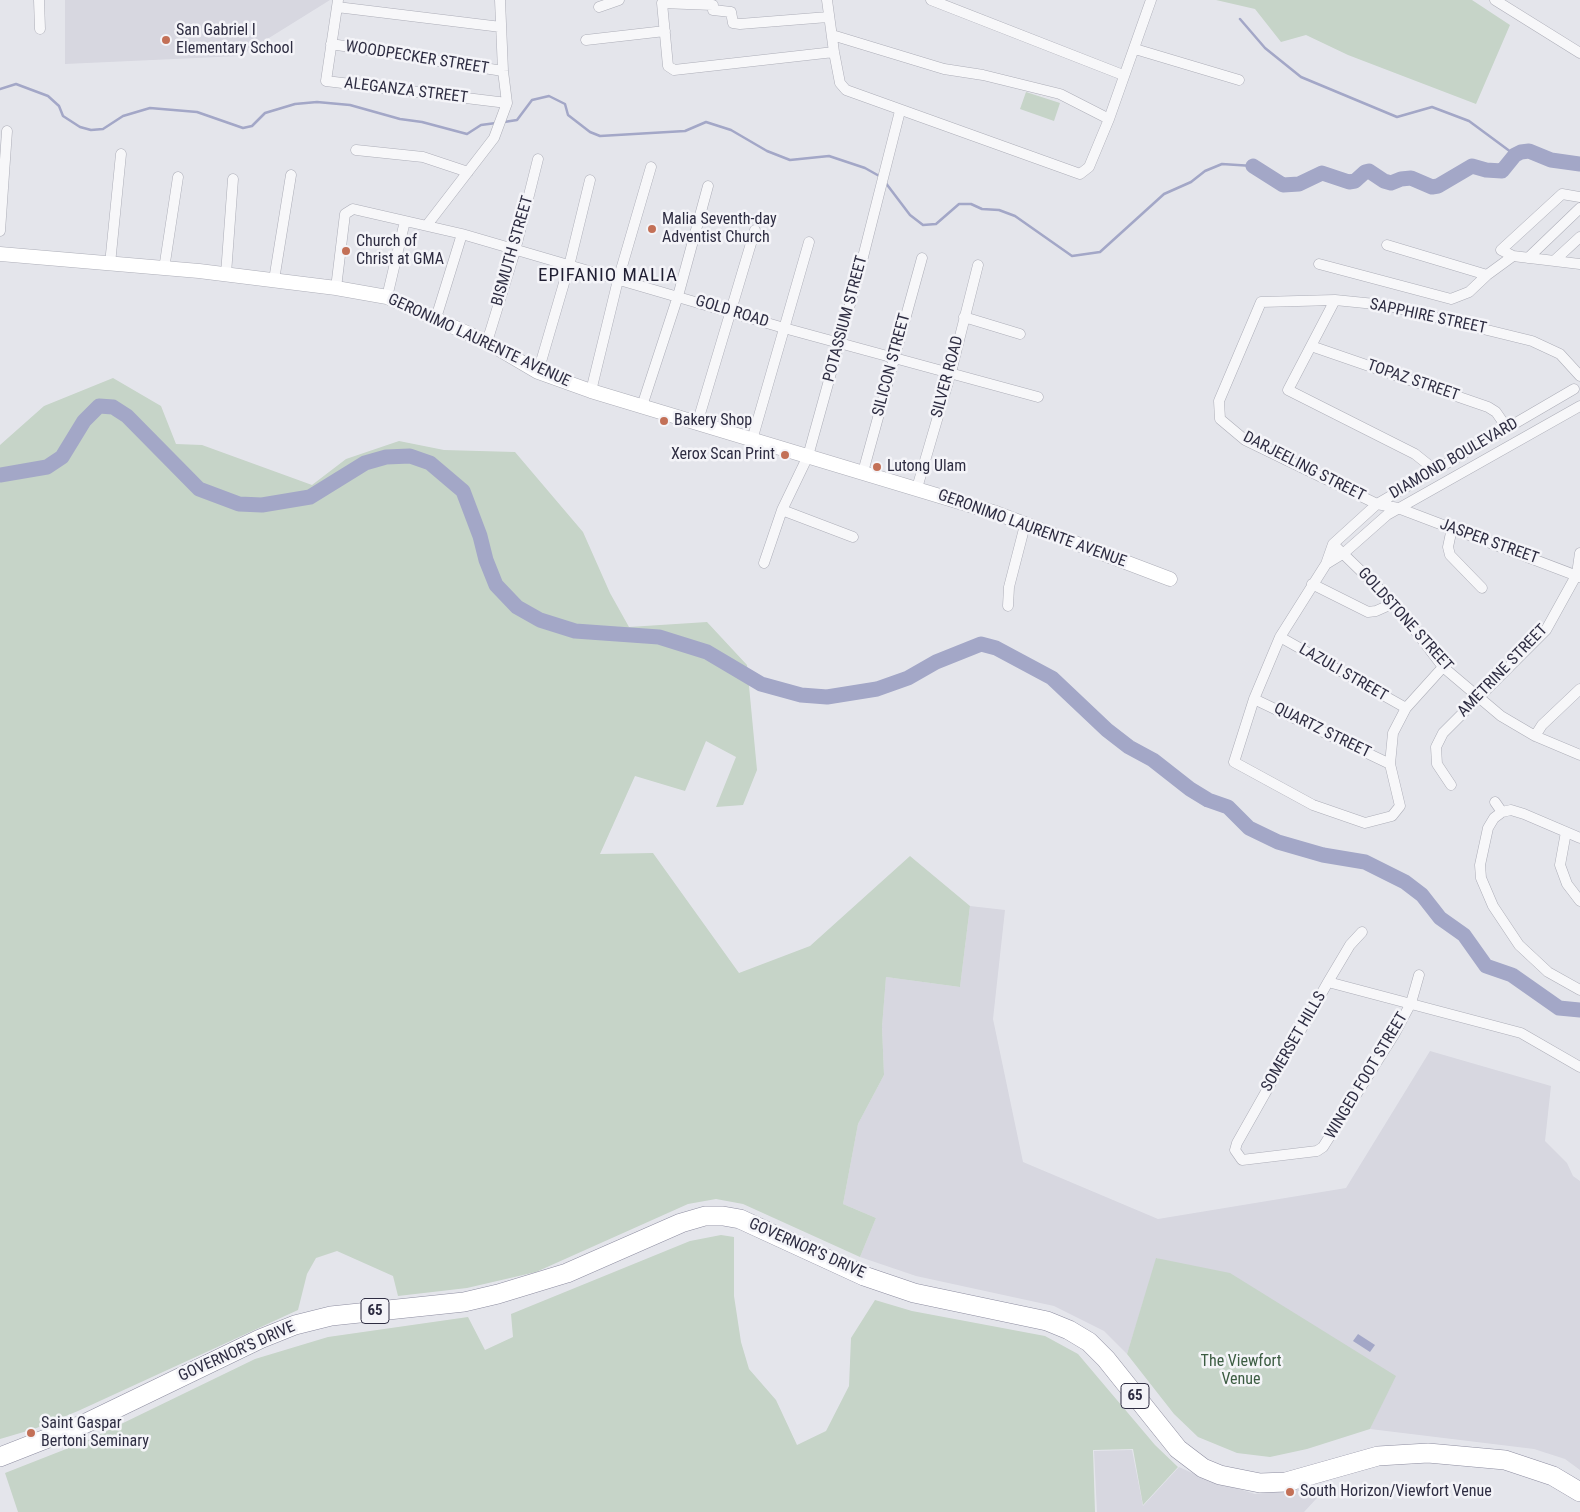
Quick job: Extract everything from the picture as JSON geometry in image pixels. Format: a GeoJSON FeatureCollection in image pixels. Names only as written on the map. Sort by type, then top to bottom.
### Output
{"type":"FeatureCollection","features":[{"type":"Feature","properties":{"kind":"highway","name":"GOVERNOR'S DRIVE"},"geometry":{"type":"LineString","coordinates":[[0,1457],[84,1424],[260,1339],[295,1325],[331,1316],[464,1302],[498,1294],[567,1274],[681,1223],[705,1216],[723,1216],[740,1219],[864,1276],[914,1293],[1048,1321],[1069,1330],[1088,1342],[1106,1359],[1178,1449],[1203,1468],[1220,1476],[1260,1483],[1286,1482],[1378,1456],[1428,1453],[1505,1460],[1553,1476],[1580,1492]]}},
{"type":"Feature","properties":{"kind":"street"},"geometry":{"type":"LineString","coordinates":[[39,0],[40,29]]}},
{"type":"Feature","properties":{"kind":"street"},"geometry":{"type":"LineString","coordinates":[[428,225],[494,138],[508,103],[503,71],[500,0]]}},
{"type":"Feature","properties":{"kind":"street"},"geometry":{"type":"LineString","coordinates":[[599,7],[618,0]]}},
{"type":"Feature","properties":{"kind":"street"},"geometry":{"type":"LineString","coordinates":[[827,0],[834,52],[843,87],[900,111],[967,132],[1080,174],[1089,167],[1109,119],[1151,0]]}},
{"type":"Feature","properties":{"kind":"street"},"geometry":{"type":"LineString","coordinates":[[931,0],[1123,75]]}},
{"type":"Feature","properties":{"kind":"street"},"geometry":{"type":"LineString","coordinates":[[1495,0],[1580,53]]}},
{"type":"Feature","properties":{"kind":"street"},"geometry":{"type":"LineString","coordinates":[[828,17],[740,24],[733,23],[731,12],[713,10],[713,5],[662,2],[668,66],[674,70],[834,52]]}},
{"type":"Feature","properties":{"kind":"street"},"geometry":{"type":"LineString","coordinates":[[337,4],[501,27]]}},
{"type":"Feature","properties":{"kind":"street","name":"ALEGANZA STREET"},"geometry":{"type":"LineString","coordinates":[[337,4],[326,81],[508,103]]}},
{"type":"Feature","properties":{"kind":"street"},"geometry":{"type":"LineString","coordinates":[[586,40],[665,32]]}},
{"type":"Feature","properties":{"kind":"street"},"geometry":{"type":"LineString","coordinates":[[832,35],[944,69],[983,75],[1060,94],[1109,119]]}},
{"type":"Feature","properties":{"kind":"street","name":"WOODPECKER STREET"},"geometry":{"type":"LineString","coordinates":[[331,44],[503,71]]}},
{"type":"Feature","properties":{"kind":"street"},"geometry":{"type":"LineString","coordinates":[[1135,48],[1239,80]]}},
{"type":"Feature","properties":{"kind":"street","name":"POTASSIUM STREET"},"geometry":{"type":"LineString","coordinates":[[764,564],[782,510],[808,456],[840,343],[900,111]]}},
{"type":"Feature","properties":{"kind":"street"},"geometry":{"type":"LineString","coordinates":[[0,231],[7,131]]}},
{"type":"Feature","properties":{"kind":"street"},"geometry":{"type":"LineString","coordinates":[[356,150],[423,157],[468,172]]}},
{"type":"Feature","properties":{"kind":"street"},"geometry":{"type":"LineString","coordinates":[[110,264],[121,154]]}},
{"type":"Feature","properties":{"kind":"street","name":"BISMUTH STREET"},"geometry":{"type":"LineString","coordinates":[[487,342],[516,250],[538,160]]}},
{"type":"Feature","properties":{"kind":"street"},"geometry":{"type":"LineString","coordinates":[[590,392],[618,280],[651,167]]}},
{"type":"Feature","properties":{"kind":"street"},"geometry":{"type":"LineString","coordinates":[[274,280],[291,174]]}},
{"type":"Feature","properties":{"kind":"street"},"geometry":{"type":"LineString","coordinates":[[164,268],[178,177]]}},
{"type":"Feature","properties":{"kind":"street"},"geometry":{"type":"LineString","coordinates":[[226,274],[233,179]]}},
{"type":"Feature","properties":{"kind":"street"},"geometry":{"type":"LineString","coordinates":[[538,372],[569,266],[590,180]]}},
{"type":"Feature","properties":{"kind":"street"},"geometry":{"type":"LineString","coordinates":[[642,406],[678,296],[708,186]]}},
{"type":"Feature","properties":{"kind":"street"},"geometry":{"type":"LineString","coordinates":[[1580,197],[1562,194],[1501,250],[1512,256],[1580,264]]}},
{"type":"Feature","properties":{"kind":"street"},"geometry":{"type":"LineString","coordinates":[[1528,258],[1580,208]]}},
{"type":"Feature","properties":{"kind":"street"},"geometry":{"type":"LineString","coordinates":[[336,288],[345,214],[348,210],[353,209],[405,220],[386,298]]}},
{"type":"Feature","properties":{"kind":"street","name":"GOLD ROAD"},"geometry":{"type":"LineString","coordinates":[[405,220],[462,234],[784,328],[1038,397]]}},
{"type":"Feature","properties":{"kind":"street"},"geometry":{"type":"LineString","coordinates":[[697,424],[755,230]]}},
{"type":"Feature","properties":{"kind":"street"},"geometry":{"type":"LineString","coordinates":[[436,318],[462,234]]}},
{"type":"Feature","properties":{"kind":"street"},"geometry":{"type":"LineString","coordinates":[[1555,260],[1580,237]]}},
{"type":"Feature","properties":{"kind":"street"},"geometry":{"type":"LineString","coordinates":[[752,440],[809,242]]}},
{"type":"Feature","properties":{"kind":"street"},"geometry":{"type":"LineString","coordinates":[[1387,245],[1487,275]]}},
{"type":"Feature","properties":{"kind":"street","name":"GERONIMO LAURENTE AVENUE"},"geometry":{"type":"LineString","coordinates":[[0,254],[226,274],[336,288],[386,298],[436,318],[487,342],[538,372],[590,392],[996,513],[1170,579]]}},
{"type":"Feature","properties":{"kind":"street"},"geometry":{"type":"LineString","coordinates":[[1319,264],[1451,299],[1469,292],[1512,256]]}},
{"type":"Feature","properties":{"kind":"street","name":"SILICON STREET"},"geometry":{"type":"LineString","coordinates":[[863,472],[922,258]]}},
{"type":"Feature","properties":{"kind":"street","name":"SILVER ROAD"},"geometry":{"type":"LineString","coordinates":[[917,488],[951,372],[978,265]]}},
{"type":"Feature","properties":{"kind":"street"},"geometry":{"type":"LineString","coordinates":[[1335,300],[1288,390],[1415,454],[1435,470]]}},
{"type":"Feature","properties":{"kind":"street","name":"SAPPHIRE STREET"},"geometry":{"type":"LineString","coordinates":[[1261,302],[1335,300],[1385,305],[1532,341],[1560,354],[1580,377]]}},
{"type":"Feature","properties":{"kind":"street","name":"DARJEELING STREET"},"geometry":{"type":"LineString","coordinates":[[1261,302],[1219,401],[1220,419],[1245,440],[1377,504],[1398,508]]}},
{"type":"Feature","properties":{"kind":"street"},"geometry":{"type":"LineString","coordinates":[[964,318],[1020,334]]}},
{"type":"Feature","properties":{"kind":"street","name":"TOPAZ STREET"},"geometry":{"type":"LineString","coordinates":[[1311,346],[1488,407],[1496,412],[1506,428]]}},
{"type":"Feature","properties":{"kind":"street"},"geometry":{"type":"LineString","coordinates":[[1580,377],[1574,389],[1580,405]]}},
{"type":"Feature","properties":{"kind":"street","name":"DIAMOND BOULEVARD"},"geometry":{"type":"LineString","coordinates":[[1390,764],[1400,806],[1392,816],[1366,823],[1313,805],[1234,762],[1254,699],[1280,637],[1326,564],[1333,544],[1377,504],[1574,389]]}},
{"type":"Feature","properties":{"kind":"street","name":"DIAMOND BOULEVARD"},"geometry":{"type":"LineString","coordinates":[[1326,564],[1344,553],[1387,514],[1580,405]]}},
{"type":"Feature","properties":{"kind":"street","name":"JASPER STREET"},"geometry":{"type":"LineString","coordinates":[[1398,508],[1578,576]]}},
{"type":"Feature","properties":{"kind":"street"},"geometry":{"type":"LineString","coordinates":[[782,510],[853,537]]}},
{"type":"Feature","properties":{"kind":"street"},"geometry":{"type":"LineString","coordinates":[[1008,606],[1009,587],[1026,525]]}},
{"type":"Feature","properties":{"kind":"street"},"geometry":{"type":"LineString","coordinates":[[1452,528],[1448,546],[1450,555],[1482,588]]}},
{"type":"Feature","properties":{"kind":"street","name":"GOLDSTONE STREET"},"geometry":{"type":"LineString","coordinates":[[1333,544],[1394,603],[1443,667],[1501,716],[1534,736],[1580,755]]}},
{"type":"Feature","properties":{"kind":"street","name":"AMETRINE STREET"},"geometry":{"type":"LineString","coordinates":[[1451,785],[1437,764],[1436,747],[1443,733],[1546,630],[1578,576],[1580,553]]}},
{"type":"Feature","properties":{"kind":"street"},"geometry":{"type":"LineString","coordinates":[[1312,584],[1368,612],[1376,611],[1394,603]]}},
{"type":"Feature","properties":{"kind":"street","name":"LAZULI STREET"},"geometry":{"type":"LineString","coordinates":[[1280,637],[1406,708]]}},
{"type":"Feature","properties":{"kind":"street"},"geometry":{"type":"LineString","coordinates":[[1390,764],[1393,733],[1406,708],[1443,667]]}},
{"type":"Feature","properties":{"kind":"street"},"geometry":{"type":"LineString","coordinates":[[1534,736],[1580,689]]}},
{"type":"Feature","properties":{"kind":"street","name":"QUARTZ STREET"},"geometry":{"type":"LineString","coordinates":[[1254,699],[1390,764]]}},
{"type":"Feature","properties":{"kind":"street"},"geometry":{"type":"LineString","coordinates":[[1495,802],[1502,812]]}},
{"type":"Feature","properties":{"kind":"street"},"geometry":{"type":"LineString","coordinates":[[1580,838],[1524,814],[1511,810],[1502,812],[1494,818],[1488,828],[1481,853],[1481,878],[1486,893],[1506,927],[1533,959],[1561,982],[1580,990]]}},
{"type":"Feature","properties":{"kind":"street"},"geometry":{"type":"LineString","coordinates":[[1566,832],[1560,865],[1567,884],[1580,901]]}},
{"type":"Feature","properties":{"kind":"street","name":"SOMERSET HILLS"},"geometry":{"type":"LineString","coordinates":[[1237,1156],[1235,1150],[1237,1143],[1328,982],[1350,945],[1362,932]]}},
{"type":"Feature","properties":{"kind":"street","name":"WINGED FOOT STREET"},"geometry":{"type":"LineString","coordinates":[[1237,1156],[1242,1160],[1250,1160],[1317,1150],[1323,1147],[1395,1033],[1411,1003],[1419,975]]}},
{"type":"Feature","properties":{"kind":"street"},"geometry":{"type":"LineString","coordinates":[[1328,982],[1521,1033],[1580,1067]]}},
{"type":"Feature","properties":{"kind":"shaded area","name":"San Gabriel I Elementary School"},"geometry":{"type":"Polygon","coordinates":[[[65,0],[330,0],[240,56],[65,64],[65,0]]]}},
{"type":"Feature","properties":{"kind":"shaded area"},"geometry":{"type":"Polygon","coordinates":[[[970,906],[1005,910],[993,1019],[1023,1162],[1158,1219],[1346,1188],[1430,1051],[1551,1086],[1545,1141],[1567,1163],[1573,1176],[1580,1181],[1580,1470],[1565,1459],[1534,1449],[1370,1429],[1395,1376],[1157,1258],[1127,1354],[1104,1331],[1054,1306],[916,1276],[860,1257],[876,1218],[843,1204],[858,1124],[884,1075],[882,1027],[886,977],[960,987],[970,906]]]}},
{"type":"Feature","properties":{"kind":"shaded area"},"geometry":{"type":"Polygon","coordinates":[[[1132,1450],[1143,1506],[1179,1467],[1201,1477],[1255,1494],[1329,1485],[1304,1512],[1097,1512],[1094,1451],[1132,1450]]]}},
{"type":"Feature","properties":{"kind":"green space"},"geometry":{"type":"Polygon","coordinates":[[[1216,0],[1472,0],[1510,25],[1476,104],[1348,55],[1306,35],[1281,42],[1255,9],[1216,0]]]}},
{"type":"Feature","properties":{"kind":"green space"},"geometry":{"type":"Polygon","coordinates":[[[1026,92],[1060,103],[1054,121],[1020,109],[1026,92]]]}},
{"type":"Feature","properties":{"kind":"green space"},"geometry":{"type":"Polygon","coordinates":[[[113,378],[161,406],[176,444],[202,445],[312,485],[346,459],[399,441],[444,450],[515,452],[583,532],[610,593],[629,627],[707,622],[747,665],[757,770],[743,805],[716,807],[736,757],[706,741],[685,791],[635,776],[600,854],[653,853],[739,973],[810,946],[910,856],[970,906],[960,987],[886,977],[882,1027],[884,1075],[858,1124],[843,1204],[876,1218],[860,1257],[743,1204],[716,1199],[688,1204],[536,1272],[467,1288],[398,1296],[393,1276],[337,1251],[316,1258],[307,1274],[298,1310],[78,1411],[34,1429],[0,1439],[0,445],[44,406],[113,378]]]}},
{"type":"Feature","properties":{"kind":"green space"},"geometry":{"type":"Polygon","coordinates":[[[721,1235],[734,1237],[734,1296],[741,1342],[749,1369],[776,1400],[797,1445],[826,1431],[849,1386],[851,1338],[875,1300],[912,1311],[1045,1336],[1078,1354],[1155,1445],[1178,1467],[1143,1505],[1133,1449],[1093,1450],[1095,1512],[18,1512],[5,1473],[84,1442],[255,1359],[328,1337],[468,1317],[485,1350],[513,1337],[511,1314],[690,1241],[721,1235]]]}},
{"type":"Feature","properties":{"kind":"green space","name":"The Viewfort Venue"},"geometry":{"type":"Polygon","coordinates":[[[1156,1258],[1230,1273],[1396,1376],[1370,1429],[1307,1449],[1270,1457],[1237,1453],[1198,1437],[1174,1414],[1127,1354],[1156,1258]]]}},
{"type":"Feature","properties":{"kind":"water"},"geometry":{"type":"Polygon","coordinates":[[[1358,1334],[1375,1345],[1370,1352],[1353,1341],[1358,1334]]]}},
{"type":"Feature","properties":{"kind":"waterway"},"geometry":{"type":"LineString","coordinates":[[1240,19],[1265,48],[1301,77],[1397,117],[1432,107],[1469,121],[1515,155]]}},
{"type":"Feature","properties":{"kind":"waterway"},"geometry":{"type":"LineString","coordinates":[[0,89],[16,84],[48,96],[59,106],[63,116],[80,127],[91,130],[103,129],[123,116],[150,108],[197,112],[243,128],[252,126],[265,113],[295,104],[317,102],[350,105],[400,119],[422,122],[467,134],[481,125],[496,123]]}},
{"type":"Feature","properties":{"kind":"waterway"},"geometry":{"type":"LineString","coordinates":[[504,122],[517,120],[532,100],[549,96],[565,104],[568,115],[590,132],[600,136],[685,131],[706,122],[731,130],[767,151],[790,160],[829,156],[865,168],[881,177]]}},
{"type":"Feature","properties":{"kind":"waterway"},"geometry":{"type":"LineString","coordinates":[[1253,166],[1283,185],[1299,184],[1322,173],[1349,182],[1355,181],[1365,172],[1369,171],[1384,181],[1391,183],[1411,178],[1432,187],[1438,186],[1472,166],[1486,170],[1502,171],[1515,155],[1521,152],[1529,151],[1551,160],[1580,164]]}},
{"type":"Feature","properties":{"kind":"waterway"},"geometry":{"type":"LineString","coordinates":[[885,182],[910,215],[923,225],[936,224],[959,204],[971,204],[982,209],[999,210],[1015,216],[1072,256],[1100,252],[1164,194],[1191,182],[1205,171],[1222,164],[1253,166]]}},
{"type":"Feature","properties":{"kind":"waterway"},"geometry":{"type":"LineString","coordinates":[[0,475],[47,467],[62,457],[84,421],[99,406],[113,407],[127,416],[199,489],[239,504],[262,505],[310,497],[365,463],[386,457],[410,456],[430,463],[463,491],[496,585],[517,607],[540,620],[575,631],[659,637],[707,652],[761,684],[801,695],[827,697],[877,689],[908,678],[936,662],[981,644],[996,648],[1052,678],[1107,730],[1129,747],[1153,760],[1190,789],[1208,800],[1228,807],[1249,828],[1278,842],[1323,855],[1365,862],[1405,882],[1422,895],[1440,918],[1464,935],[1486,966],[1512,975],[1559,1008],[1580,1010]]}},
{"type":"Feature","properties":{"kind":"place","name":"San Gabriel I Elementary School"},"geometry":{"type":"Point","coordinates":[166,40]}},
{"type":"Feature","properties":{"kind":"place","name":"Malia Seventh-day Adventist Church"},"geometry":{"type":"Point","coordinates":[652,229]}},
{"type":"Feature","properties":{"kind":"place","name":"Church of Christ at GMA"},"geometry":{"type":"Point","coordinates":[346,251]}},
{"type":"Feature","properties":{"kind":"place","name":"Bakery Shop"},"geometry":{"type":"Point","coordinates":[664,421]}},
{"type":"Feature","properties":{"kind":"place","name":"Xerox Scan Print"},"geometry":{"type":"Point","coordinates":[785,455]}},
{"type":"Feature","properties":{"kind":"place","name":"Lutong Ulam"},"geometry":{"type":"Point","coordinates":[877,467]}},
{"type":"Feature","properties":{"kind":"place","name":"Saint Gaspar Bertoni Seminary"},"geometry":{"type":"Point","coordinates":[31,1433]}},
{"type":"Feature","properties":{"kind":"place","name":"South Horizon/Viewfort Venue"},"geometry":{"type":"Point","coordinates":[1290,1492]}},
{"type":"Feature","properties":{"kind":"district","name":"EPIFANIO MALIA"},"geometry":{"type":"Point","coordinates":[608,276]}}]}
